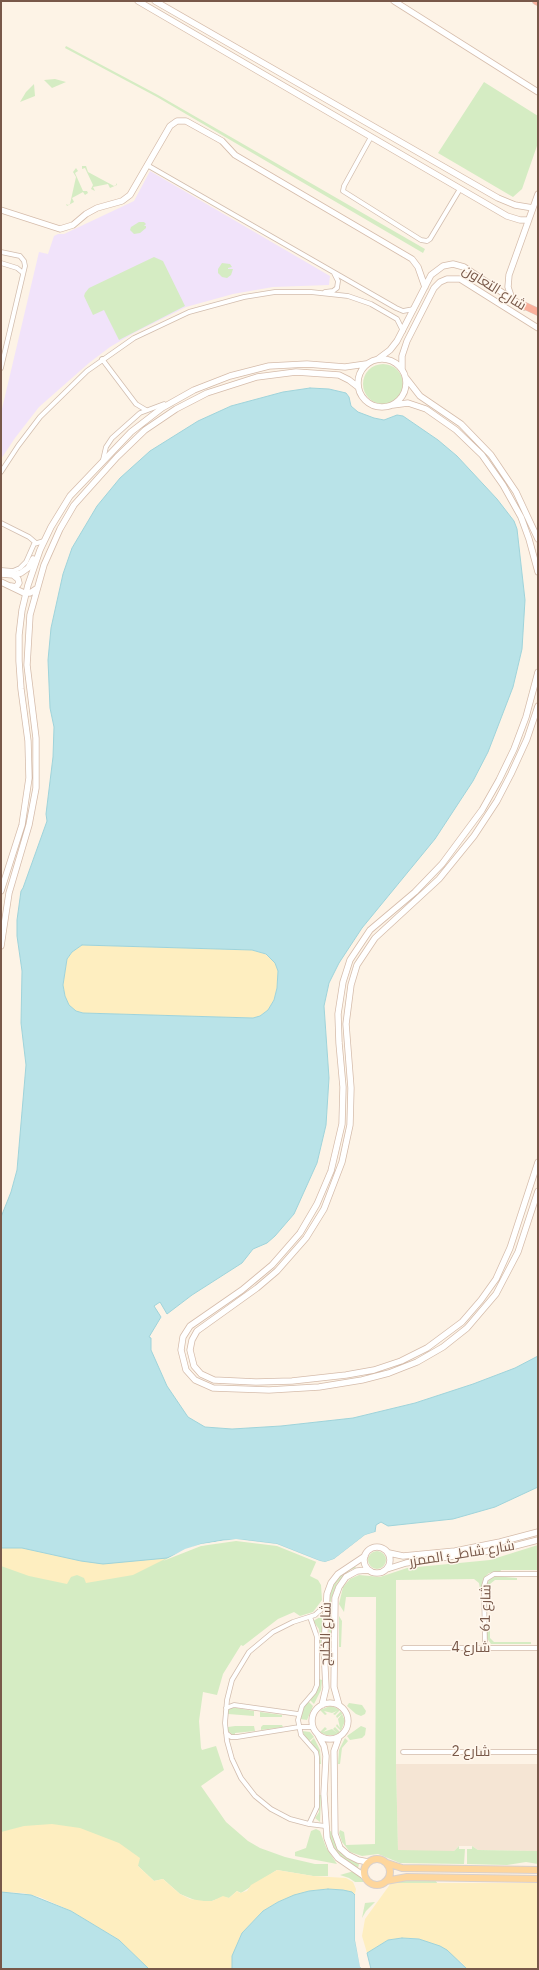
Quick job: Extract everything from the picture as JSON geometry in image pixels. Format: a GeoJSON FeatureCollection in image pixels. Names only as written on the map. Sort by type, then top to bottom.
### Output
{"type":"FeatureCollection","features":[{"type":"Feature","properties":{"kind":"highway"},"geometry":{"type":"LineString","coordinates":[[521,304],[538,312]]}},
{"type":"Feature","properties":{"kind":"main road"},"geometry":{"type":"LineString","coordinates":[[538,1870],[402,1868],[378,1859],[368,1862],[364,1867],[364,1876],[373,1885],[380,1885],[386,1881],[407,1877],[538,1879]]}},
{"type":"Feature","properties":{"kind":"main road"},"geometry":{"type":"LineString","coordinates":[[386,1881],[390,1872],[387,1863]]}},
{"type":"Feature","properties":{"kind":"street"},"geometry":{"type":"LineString","coordinates":[[138,1],[507,216],[515,219],[528,220]]}},
{"type":"Feature","properties":{"kind":"street"},"geometry":{"type":"LineString","coordinates":[[155,1],[498,198],[515,205],[533,208]]}},
{"type":"Feature","properties":{"kind":"street"},"geometry":{"type":"LineString","coordinates":[[394,1],[538,92]]}},
{"type":"Feature","properties":{"kind":"street"},"geometry":{"type":"LineString","coordinates":[[1,210],[55,228],[69,227],[91,210],[126,199],[172,124],[180,120],[188,122],[222,142],[235,155],[412,258],[417,265],[425,287]]}},
{"type":"Feature","properties":{"kind":"street"},"geometry":{"type":"LineString","coordinates":[[371,137],[344,186],[343,191],[422,240],[428,240],[431,238],[460,189]]}},
{"type":"Feature","properties":{"kind":"street"},"geometry":{"type":"LineString","coordinates":[[147,165],[400,310],[407,311],[414,309]]}},
{"type":"Feature","properties":{"kind":"street"},"geometry":{"type":"LineString","coordinates":[[512,299],[508,287],[509,275],[538,194]]}},
{"type":"Feature","properties":{"kind":"street"},"geometry":{"type":"LineString","coordinates":[[1,249],[9,253]]}},
{"type":"Feature","properties":{"kind":"street"},"geometry":{"type":"LineString","coordinates":[[1,252],[18,255],[22,259],[25,266],[1,368]]}},
{"type":"Feature","properties":{"kind":"street"},"geometry":{"type":"LineString","coordinates":[[1,263],[17,268],[23,273]]}},
{"type":"Feature","properties":{"kind":"street","name":"شارع التعاون"},"geometry":{"type":"LineString","coordinates":[[378,359],[392,348],[403,331],[430,278],[440,267],[446,264],[456,264],[538,316]]}},
{"type":"Feature","properties":{"kind":"street"},"geometry":{"type":"LineString","coordinates":[[332,270],[343,295]]}},
{"type":"Feature","properties":{"kind":"street"},"geometry":{"type":"LineString","coordinates":[[430,278],[434,279],[438,284],[407,341],[402,356],[402,369],[406,378],[420,396],[461,424],[491,455],[516,492],[538,539]]}},
{"type":"Feature","properties":{"kind":"street","name":"شارع التعاون"},"geometry":{"type":"LineString","coordinates":[[438,284],[447,279],[460,279],[538,328]]}},
{"type":"Feature","properties":{"kind":"street"},"geometry":{"type":"LineString","coordinates":[[319,293],[331,292],[347,280]]}},
{"type":"Feature","properties":{"kind":"street"},"geometry":{"type":"LineString","coordinates":[[1,472],[18,446],[45,412],[71,386],[102,359],[134,338],[158,325],[214,304],[275,292],[343,295],[363,301],[386,312],[399,322],[403,331]]}},
{"type":"Feature","properties":{"kind":"street"},"geometry":{"type":"LineString","coordinates":[[102,359],[136,404],[146,410]]}},
{"type":"Feature","properties":{"kind":"street"},"geometry":{"type":"LineString","coordinates":[[1,891],[22,825],[28,790],[28,741],[21,689],[19,654],[20,623],[26,594],[40,550],[70,496],[131,432],[172,402],[205,385],[256,369],[296,364],[352,367],[366,364],[378,359],[393,361],[402,369]]}},
{"type":"Feature","properties":{"kind":"street"},"geometry":{"type":"LineString","coordinates":[[366,364],[358,376],[358,387],[362,398],[371,405],[382,407],[408,403],[426,409],[456,430],[482,455],[503,485],[520,517],[529,539],[538,572]]}},
{"type":"Feature","properties":{"kind":"street"},"geometry":{"type":"LineString","coordinates":[[1,946],[8,900],[30,825],[36,788],[36,744],[28,689],[27,653],[29,621],[36,589],[49,553],[74,505],[98,477],[145,430],[186,403],[232,383],[283,373],[309,372],[339,376],[349,380],[358,387]]}},
{"type":"Feature","properties":{"kind":"street"},"geometry":{"type":"LineString","coordinates":[[392,405],[398,401],[404,392],[406,378]]}},
{"type":"Feature","properties":{"kind":"street"},"geometry":{"type":"LineString","coordinates":[[103,460],[109,440],[138,415],[146,410],[172,402]]}},
{"type":"Feature","properties":{"kind":"street"},"geometry":{"type":"LineString","coordinates":[[136,404],[138,415]]}},
{"type":"Feature","properties":{"kind":"street"},"geometry":{"type":"LineString","coordinates":[[1,523],[29,537],[36,543]]}},
{"type":"Feature","properties":{"kind":"street"},"geometry":{"type":"LineString","coordinates":[[1,570],[13,571],[20,568],[26,562],[36,543],[44,541]]}},
{"type":"Feature","properties":{"kind":"street"},"geometry":{"type":"LineString","coordinates":[[40,550],[49,553]]}},
{"type":"Feature","properties":{"kind":"street"},"geometry":{"type":"LineString","coordinates":[[1,574],[13,575],[26,570],[40,550]]}},
{"type":"Feature","properties":{"kind":"street"},"geometry":{"type":"LineString","coordinates":[[10,586],[16,587],[19,584],[18,579],[13,575]]}},
{"type":"Feature","properties":{"kind":"street"},"geometry":{"type":"LineString","coordinates":[[1,582],[26,594]]}},
{"type":"Feature","properties":{"kind":"street"},"geometry":{"type":"LineString","coordinates":[[26,594],[36,589]]}},
{"type":"Feature","properties":{"kind":"street"},"geometry":{"type":"LineString","coordinates":[[538,672],[526,717],[514,749],[482,810],[442,864],[415,892],[370,930],[350,960],[343,982],[338,1019],[338,1043],[343,1087],[342,1124],[331,1171],[311,1215],[293,1241],[272,1265],[242,1290],[194,1322],[186,1331],[182,1344],[182,1357],[186,1370],[200,1384],[213,1388],[244,1390],[319,1387],[362,1380],[389,1373],[431,1355],[467,1328],[496,1294],[518,1252],[538,1191]]}},
{"type":"Feature","properties":{"kind":"street"},"geometry":{"type":"LineString","coordinates":[[538,706],[527,739],[511,774],[497,801],[474,836],[439,879],[375,938],[357,965],[351,985],[346,1024],[351,1088],[348,1138],[335,1186],[318,1220],[300,1247],[277,1271],[257,1288],[197,1331],[192,1340],[190,1356],[194,1366],[201,1374],[210,1379],[219,1381],[292,1381],[353,1374],[401,1361],[427,1348],[451,1331],[472,1311],[490,1288],[510,1248],[538,1162]]}},
{"type":"Feature","properties":{"kind":"street"},"geometry":{"type":"LineString","coordinates":[[311,1215],[318,1220]]}},
{"type":"Feature","properties":{"kind":"street"},"geometry":{"type":"LineString","coordinates":[[272,1265],[277,1271]]}},
{"type":"Feature","properties":{"kind":"street","name":"شارع شاطئ الممزر"},"geometry":{"type":"LineString","coordinates":[[388,1553],[403,1556],[455,1551],[538,1532]]}},
{"type":"Feature","properties":{"kind":"street","name":"شارع شاطئ الممزر"},"geometry":{"type":"LineString","coordinates":[[387,1569],[406,1563],[503,1549],[538,1540]]}},
{"type":"Feature","properties":{"kind":"street"},"geometry":{"type":"LineString","coordinates":[[371,1548],[383,1548],[388,1553],[390,1563],[387,1569],[378,1573],[368,1570],[364,1562],[365,1556],[371,1548]]}},
{"type":"Feature","properties":{"kind":"street","name":"شارع الخليج"},"geometry":{"type":"LineString","coordinates":[[322,1704],[326,1688],[326,1605],[329,1588],[334,1578],[346,1566],[365,1556]]}},
{"type":"Feature","properties":{"kind":"street","name":"شارع الخليج"},"geometry":{"type":"LineString","coordinates":[[339,1705],[334,1687],[335,1598],[339,1587],[346,1577],[357,1571],[368,1570]]}},
{"type":"Feature","properties":{"kind":"street","name":"شارع 61"},"geometry":{"type":"LineString","coordinates":[[485,1648],[484,1582],[488,1576],[494,1574],[538,1574]]}},
{"type":"Feature","properties":{"kind":"street"},"geometry":{"type":"LineString","coordinates":[[326,1605],[310,1617],[293,1622],[273,1632],[249,1652],[232,1680],[226,1708],[225,1733],[236,1768],[255,1796],[280,1814],[309,1824],[334,1826]]}},
{"type":"Feature","properties":{"kind":"street"},"geometry":{"type":"LineString","coordinates":[[309,1824],[317,1807],[317,1757],[314,1750],[303,1738],[299,1728],[298,1714],[302,1706],[314,1692],[317,1685],[317,1636],[310,1617]]}},
{"type":"Feature","properties":{"kind":"street","name":"شارع 4"},"geometry":{"type":"LineString","coordinates":[[404,1648],[538,1648]]}},
{"type":"Feature","properties":{"kind":"street"},"geometry":{"type":"LineString","coordinates":[[364,1876],[342,1862],[334,1854],[327,1838],[325,1826],[326,1756],[324,1746],[313,1728],[313,1716],[317,1708],[322,1704],[330,1702],[339,1705],[346,1711],[349,1723],[346,1731],[339,1738],[334,1751],[334,1826],[336,1838],[344,1852],[358,1860],[368,1862]]}},
{"type":"Feature","properties":{"kind":"street"},"geometry":{"type":"LineString","coordinates":[[226,1708],[234,1705],[298,1714]]}},
{"type":"Feature","properties":{"kind":"street"},"geometry":{"type":"LineString","coordinates":[[225,1733],[231,1737],[238,1737],[299,1728],[313,1728]]}},
{"type":"Feature","properties":{"kind":"street"},"geometry":{"type":"LineString","coordinates":[[318,1735],[330,1740],[339,1738]]}},
{"type":"Feature","properties":{"kind":"street","name":"شارع 2"},"geometry":{"type":"LineString","coordinates":[[403,1752],[538,1752]]}},
{"type":"Feature","properties":{"kind":"shaded area"},"geometry":{"type":"Polygon","coordinates":[[[150,171],[330,276],[329,285],[273,287],[233,294],[186,307],[134,333],[110,347],[89,363],[39,407],[1,459],[1,413],[39,252],[48,254],[54,236],[64,234],[134,201],[150,171]]]}},
{"type":"Feature","properties":{"kind":"shaded area"},"geometry":{"type":"Polygon","coordinates":[[[396,1764],[538,1764],[538,1851],[478,1850],[472,1846],[459,1846],[454,1851],[398,1851],[396,1764]]]}},
{"type":"Feature","properties":{"kind":"green space"},"geometry":{"type":"Polygon","coordinates":[[[66,46],[158,95],[425,249],[423,253],[157,97],[65,48],[66,46]]]}},
{"type":"Feature","properties":{"kind":"green space"},"geometry":{"type":"Polygon","coordinates":[[[55,79],[66,82],[52,88],[44,80],[55,79]]]}},
{"type":"Feature","properties":{"kind":"green space"},"geometry":{"type":"Polygon","coordinates":[[[484,82],[538,116],[538,143],[522,189],[513,197],[438,153],[484,82]]]}},
{"type":"Feature","properties":{"kind":"green space"},"geometry":{"type":"Polygon","coordinates":[[[34,84],[35,96],[20,102],[26,92],[34,84]]]}},
{"type":"Feature","properties":{"kind":"green space"},"geometry":{"type":"Polygon","coordinates":[[[82,166],[86,166],[88,172],[114,186],[116,183],[117,185],[110,188],[108,184],[93,187],[95,191],[91,189],[93,185],[85,168],[82,169],[82,166]]]}},
{"type":"Feature","properties":{"kind":"green space"},"geometry":{"type":"Polygon","coordinates":[[[76,168],[78,171],[75,173],[83,191],[87,191],[88,193],[85,195],[83,192],[72,198],[74,202],[67,206],[66,204],[70,204],[76,177],[73,172],[76,168]]]}},
{"type":"Feature","properties":{"kind":"green space"},"geometry":{"type":"Polygon","coordinates":[[[139,222],[144,222],[146,224],[144,226],[146,226],[146,228],[140,233],[134,234],[130,230],[131,227],[139,222]]]}},
{"type":"Feature","properties":{"kind":"green space"},"geometry":{"type":"Polygon","coordinates":[[[154,257],[163,261],[185,306],[119,340],[104,310],[93,315],[84,296],[85,293],[89,288],[154,257]]]}},
{"type":"Feature","properties":{"kind":"green space"},"geometry":{"type":"Polygon","coordinates":[[[222,263],[230,264],[232,267],[228,269],[233,269],[231,275],[227,278],[222,277],[218,273],[218,269],[222,263]]]}},
{"type":"Feature","properties":{"kind":"green space"},"geometry":{"type":"Polygon","coordinates":[[[387,364],[394,367],[400,373],[403,384],[402,392],[394,401],[387,404],[379,404],[372,401],[364,392],[363,380],[366,373],[375,365],[387,364]]]}},
{"type":"Feature","properties":{"kind":"green space"},"geometry":{"type":"Polygon","coordinates":[[[236,1539],[277,1544],[317,1560],[310,1576],[318,1580],[321,1585],[322,1600],[313,1612],[300,1616],[294,1612],[278,1619],[243,1646],[241,1645],[223,1674],[217,1695],[203,1692],[199,1721],[201,1748],[202,1750],[216,1746],[224,1770],[201,1786],[226,1822],[248,1841],[260,1848],[285,1857],[315,1864],[328,1864],[328,1876],[313,1876],[277,1870],[241,1893],[237,1891],[229,1898],[223,1897],[212,1901],[197,1901],[180,1894],[163,1879],[154,1881],[138,1866],[39,1825],[1,1834],[1,1548],[22,1548],[81,1561],[185,1549],[236,1539]]]}},
{"type":"Feature","properties":{"kind":"green space"},"geometry":{"type":"Polygon","coordinates":[[[538,1545],[538,1570],[501,1570],[500,1572],[489,1573],[483,1579],[482,1589],[480,1589],[479,1583],[474,1579],[396,1580],[396,1764],[398,1850],[454,1851],[459,1846],[459,1849],[465,1849],[464,1864],[400,1863],[378,1854],[362,1856],[350,1852],[342,1842],[339,1833],[340,1830],[344,1832],[346,1845],[375,1844],[376,1597],[346,1597],[344,1612],[339,1604],[343,1587],[350,1579],[359,1575],[380,1577],[407,1568],[490,1560],[538,1545]]]}},
{"type":"Feature","properties":{"kind":"green space"},"geometry":{"type":"Polygon","coordinates":[[[373,1551],[381,1551],[386,1556],[384,1567],[381,1569],[373,1569],[368,1564],[368,1556],[373,1551]]]}},
{"type":"Feature","properties":{"kind":"green space"},"geometry":{"type":"Polygon","coordinates":[[[354,1565],[356,1568],[350,1570],[337,1583],[331,1600],[332,1646],[329,1646],[329,1600],[332,1588],[338,1577],[354,1565]]]}},
{"type":"Feature","properties":{"kind":"green space"},"geometry":{"type":"Polygon","coordinates":[[[494,1576],[517,1578],[517,1580],[495,1580],[490,1584],[490,1593],[486,1589],[487,1584],[490,1578],[494,1576]]]}},
{"type":"Feature","properties":{"kind":"green space"},"geometry":{"type":"Polygon","coordinates":[[[322,1616],[322,1646],[320,1646],[319,1629],[313,1621],[322,1616]]]}},
{"type":"Feature","properties":{"kind":"green space"},"geometry":{"type":"Polygon","coordinates":[[[339,1616],[342,1621],[341,1647],[339,1647],[339,1616]]]}},
{"type":"Feature","properties":{"kind":"green space"},"geometry":{"type":"Polygon","coordinates":[[[488,1624],[490,1625],[490,1638],[494,1642],[531,1642],[531,1644],[491,1644],[486,1637],[488,1624]]]}},
{"type":"Feature","properties":{"kind":"green space"},"geometry":{"type":"Polygon","coordinates":[[[319,1679],[322,1680],[321,1690],[314,1704],[309,1699],[318,1689],[319,1679]]]}},
{"type":"Feature","properties":{"kind":"green space"},"geometry":{"type":"Polygon","coordinates":[[[308,1701],[313,1706],[307,1720],[300,1719],[303,1708],[308,1701]]]}},
{"type":"Feature","properties":{"kind":"green space"},"geometry":{"type":"Polygon","coordinates":[[[349,1703],[362,1705],[366,1711],[365,1714],[361,1716],[356,1714],[347,1706],[349,1703]]]}},
{"type":"Feature","properties":{"kind":"green space"},"geometry":{"type":"Polygon","coordinates":[[[330,1706],[340,1710],[335,1715],[333,1714],[337,1711],[332,1713],[324,1711],[327,1714],[325,1715],[320,1710],[330,1706]]]}},
{"type":"Feature","properties":{"kind":"green space"},"geometry":{"type":"Polygon","coordinates":[[[231,1707],[254,1711],[254,1716],[228,1714],[228,1710],[231,1707]]]}},
{"type":"Feature","properties":{"kind":"green space"},"geometry":{"type":"Polygon","coordinates":[[[341,1711],[345,1721],[341,1731],[336,1726],[337,1724],[340,1728],[338,1719],[342,1714],[337,1718],[336,1716],[341,1711]]]}},
{"type":"Feature","properties":{"kind":"green space"},"geometry":{"type":"Polygon","coordinates":[[[260,1712],[282,1715],[282,1717],[260,1717],[260,1712]]]}},
{"type":"Feature","properties":{"kind":"green space"},"geometry":{"type":"Polygon","coordinates":[[[263,1725],[282,1725],[283,1727],[261,1730],[263,1725]]]}},
{"type":"Feature","properties":{"kind":"green space"},"geometry":{"type":"Polygon","coordinates":[[[254,1726],[255,1731],[235,1733],[235,1735],[233,1735],[228,1731],[228,1727],[254,1726]]]}},
{"type":"Feature","properties":{"kind":"green space"},"geometry":{"type":"Polygon","coordinates":[[[361,1726],[366,1728],[365,1735],[362,1738],[350,1740],[347,1736],[361,1726]]]}},
{"type":"Feature","properties":{"kind":"green space"},"geometry":{"type":"Polygon","coordinates":[[[325,1727],[327,1729],[323,1732],[332,1729],[337,1733],[333,1729],[335,1727],[340,1732],[335,1735],[326,1735],[320,1732],[325,1727]]]}},
{"type":"Feature","properties":{"kind":"green space"},"geometry":{"type":"Polygon","coordinates":[[[302,1731],[310,1732],[314,1737],[308,1742],[302,1731]]]}},
{"type":"Feature","properties":{"kind":"green space"},"geometry":{"type":"Polygon","coordinates":[[[314,1738],[320,1750],[321,1764],[319,1764],[318,1751],[309,1743],[314,1738]]]}},
{"type":"Feature","properties":{"kind":"green space"},"geometry":{"type":"Polygon","coordinates":[[[345,1738],[348,1741],[342,1748],[340,1764],[338,1764],[339,1750],[345,1738]]]}},
{"type":"Feature","properties":{"kind":"green space"},"geometry":{"type":"Polygon","coordinates":[[[319,1795],[321,1795],[320,1822],[315,1818],[319,1812],[319,1795]]]}},
{"type":"Feature","properties":{"kind":"green space"},"geometry":{"type":"Polygon","coordinates":[[[316,1829],[320,1831],[326,1847],[337,1864],[295,1856],[295,1852],[306,1848],[311,1831],[316,1829]]]}},
{"type":"Feature","properties":{"kind":"green space"},"geometry":{"type":"Polygon","coordinates":[[[331,1831],[338,1849],[345,1857],[359,1864],[358,1868],[344,1859],[336,1851],[328,1832],[331,1831]]]}},
{"type":"Feature","properties":{"kind":"green space"},"geometry":{"type":"Polygon","coordinates":[[[472,1846],[478,1850],[538,1851],[538,1864],[526,1862],[507,1865],[467,1864],[467,1849],[472,1849],[472,1846]]]}},
{"type":"Feature","properties":{"kind":"green space"},"geometry":{"type":"Polygon","coordinates":[[[354,1871],[365,1882],[355,1882],[340,1875],[354,1871]]]}},
{"type":"Feature","properties":{"kind":"green space"},"geometry":{"type":"Polygon","coordinates":[[[406,1880],[435,1880],[438,1884],[391,1883],[406,1880]]]}},
{"type":"Feature","properties":{"kind":"green space"},"geometry":{"type":"Polygon","coordinates":[[[375,1902],[366,1911],[362,1918],[365,1903],[375,1902]]]}},
{"type":"Feature","properties":{"kind":"sand"},"geometry":{"type":"Polygon","coordinates":[[[82,945],[252,950],[265,954],[275,963],[278,971],[277,988],[274,1000],[268,1010],[260,1016],[253,1018],[83,1013],[76,1011],[69,1005],[65,996],[63,985],[67,959],[72,952],[82,945]]]}},
{"type":"Feature","properties":{"kind":"sand"},"geometry":{"type":"Polygon","coordinates":[[[2,1547],[22,1548],[81,1561],[103,1564],[167,1558],[133,1575],[86,1583],[84,1578],[77,1575],[71,1577],[67,1584],[29,1576],[1,1566],[2,1547]]]}},
{"type":"Feature","properties":{"kind":"sand"},"geometry":{"type":"Polygon","coordinates":[[[52,1824],[80,1828],[119,1843],[140,1858],[138,1866],[154,1881],[163,1879],[180,1894],[190,1899],[212,1901],[223,1896],[229,1898],[237,1891],[240,1893],[247,1891],[251,1885],[277,1870],[313,1876],[346,1878],[353,1882],[356,1889],[355,1894],[343,1890],[328,1889],[309,1891],[278,1902],[263,1911],[242,1933],[232,1962],[232,1969],[149,1969],[119,1940],[71,1911],[40,1897],[23,1893],[1,1892],[1,1832],[24,1826],[52,1824]]]}},
{"type":"Feature","properties":{"kind":"sand"},"geometry":{"type":"Polygon","coordinates":[[[391,1883],[538,1883],[538,1969],[467,1969],[461,1962],[419,1939],[410,1938],[388,1940],[367,1953],[362,1936],[365,1919],[391,1883]]]}},
{"type":"Feature","properties":{"kind":"water"},"geometry":{"type":"Polygon","coordinates":[[[310,388],[329,389],[346,393],[349,397],[351,406],[358,412],[374,418],[384,420],[397,415],[403,416],[438,440],[457,456],[497,499],[514,521],[517,529],[525,600],[522,649],[513,687],[488,752],[473,781],[435,839],[362,928],[339,963],[329,983],[324,1006],[329,1078],[326,1125],[317,1163],[294,1214],[275,1236],[267,1243],[253,1249],[242,1263],[192,1295],[167,1314],[160,1302],[154,1306],[161,1317],[149,1337],[151,1338],[151,1350],[167,1386],[188,1417],[205,1427],[232,1429],[281,1426],[353,1418],[415,1403],[473,1384],[515,1368],[538,1356],[538,1487],[495,1507],[453,1519],[388,1526],[381,1522],[376,1525],[375,1532],[365,1535],[334,1559],[325,1562],[277,1544],[245,1540],[223,1540],[201,1544],[167,1558],[103,1564],[81,1561],[22,1548],[1,1548],[1,1217],[11,1192],[17,1170],[26,1065],[21,1023],[22,971],[17,936],[17,920],[21,891],[47,821],[46,814],[53,757],[54,727],[50,708],[48,660],[51,628],[63,574],[72,548],[97,506],[120,478],[150,451],[198,421],[231,406],[283,392],[310,388]],[[82,945],[72,952],[67,959],[63,985],[65,996],[69,1005],[76,1011],[83,1013],[253,1018],[260,1016],[268,1010],[274,1000],[277,988],[278,971],[275,963],[266,954],[252,950],[82,945]]]}},
{"type":"Feature","properties":{"kind":"water"},"geometry":{"type":"Polygon","coordinates":[[[328,1889],[352,1892],[355,1895],[355,1940],[361,1969],[232,1969],[232,1956],[242,1933],[263,1911],[294,1895],[309,1891],[328,1889]]]}},
{"type":"Feature","properties":{"kind":"water"},"geometry":{"type":"Polygon","coordinates":[[[1,1892],[31,1895],[71,1911],[119,1940],[149,1969],[1,1969],[1,1892]]]}},
{"type":"Feature","properties":{"kind":"water"},"geometry":{"type":"Polygon","coordinates":[[[402,1938],[419,1939],[440,1946],[447,1950],[467,1969],[371,1969],[367,1953],[388,1940],[402,1938]]]}},
{"type":"Feature","properties":{"kind":"pier"},"geometry":{"type":"Polygon","coordinates":[[[375,1532],[375,1534],[366,1537],[335,1560],[326,1564],[319,1563],[277,1546],[236,1541],[201,1546],[163,1561],[185,1549],[201,1544],[236,1539],[277,1544],[325,1562],[334,1559],[365,1535],[375,1532]]]}},
{"type":"Feature","properties":{"kind":"pier"},"geometry":{"type":"Polygon","coordinates":[[[355,1892],[358,1903],[357,1939],[363,1969],[360,1967],[355,1940],[355,1892]]]}}]}
